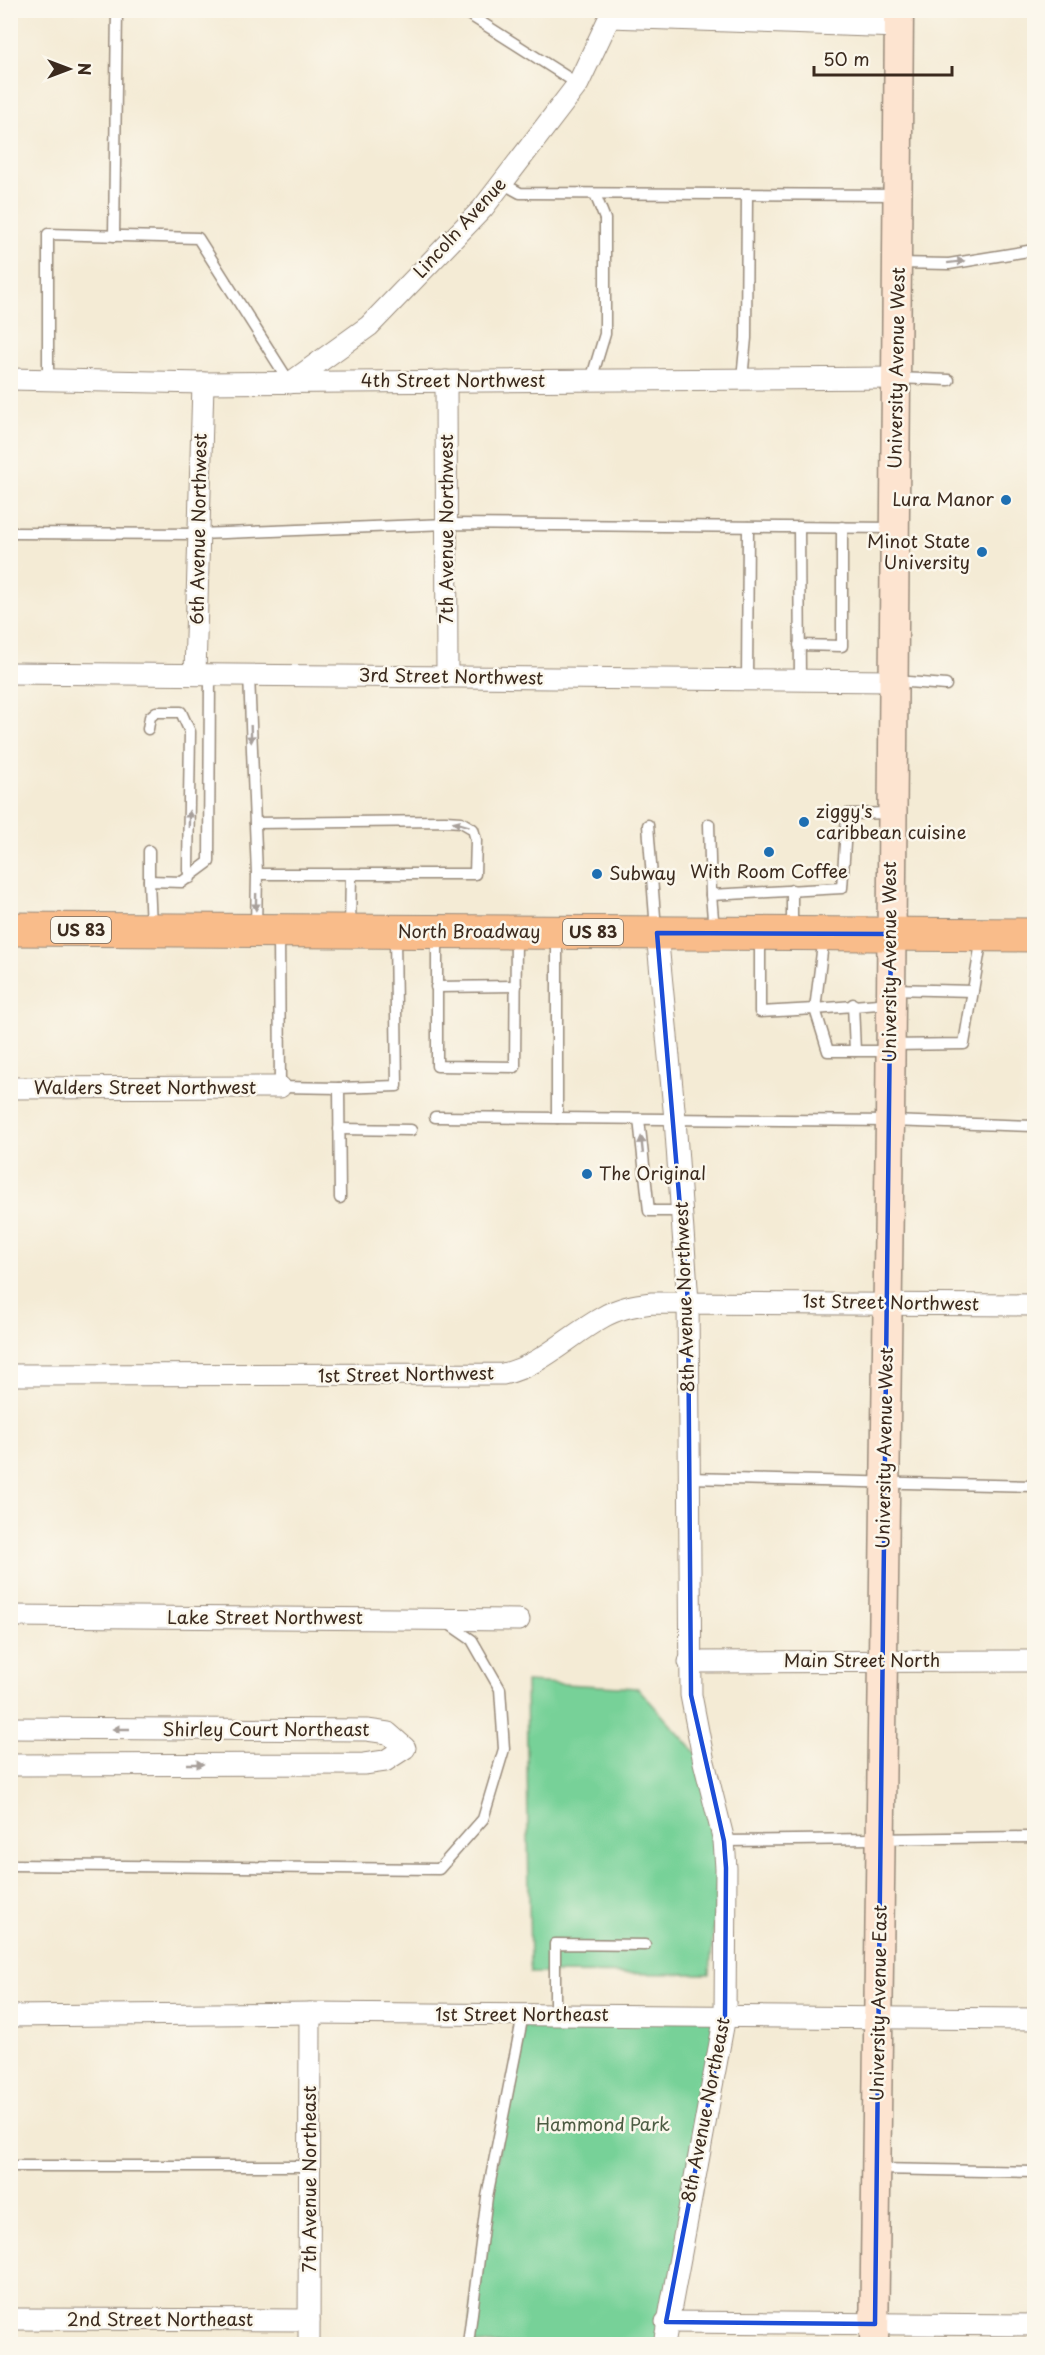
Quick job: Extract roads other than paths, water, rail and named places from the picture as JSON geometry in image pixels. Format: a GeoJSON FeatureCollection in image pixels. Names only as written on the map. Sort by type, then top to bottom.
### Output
{"type":"FeatureCollection","features":[{"type":"Feature","properties":{"kind":"main road","name":"North Broadway"},"geometry":{"type":"LineString","coordinates":[[10,930],[1035,935]]}},
{"type":"Feature","properties":{"kind":"street","name":"Lincoln Avenue"},"geometry":{"type":"LineString","coordinates":[[290,382],[369,326],[483,208],[578,84],[612,14]]}},
{"type":"Feature","properties":{"kind":"street"},"geometry":{"type":"LineString","coordinates":[[612,14],[899,19]]}},
{"type":"Feature","properties":{"kind":"street","name":"University Avenue West"},"geometry":{"type":"LineString","coordinates":[[882,1661],[890,1121],[899,19]]}},
{"type":"Feature","properties":{"kind":"street","name":"4th Street Northwest"},"geometry":{"type":"LineString","coordinates":[[10,379],[202,383],[896,378]]}},
{"type":"Feature","properties":{"kind":"street","name":"7th Avenue Northwest"},"geometry":{"type":"LineString","coordinates":[[446,381],[447,677]]}},
{"type":"Feature","properties":{"kind":"street","name":"6th Avenue Northwest"},"geometry":{"type":"LineString","coordinates":[[202,383],[199,534],[203,674]]}},
{"type":"Feature","properties":{"kind":"street","name":"3rd Street Northwest"},"geometry":{"type":"LineString","coordinates":[[10,673],[892,681]]}},
{"type":"Feature","properties":{"kind":"street","name":"8th Avenue Northwest"},"geometry":{"type":"LineString","coordinates":[[657,933],[675,1119],[688,1302],[689,1662]]}},
{"type":"Feature","properties":{"kind":"street","name":"Walders Street Northwest"},"geometry":{"type":"LineString","coordinates":[[10,1088],[280,1087]]}},
{"type":"Feature","properties":{"kind":"street","name":"1st Street Northwest"},"geometry":{"type":"LineString","coordinates":[[10,1376],[503,1374],[538,1362],[597,1320],[620,1309],[652,1303],[1035,1305]]}},
{"type":"Feature","properties":{"kind":"street","name":"Lake Street Northwest"},"geometry":{"type":"LineString","coordinates":[[10,1616],[519,1620]]}},
{"type":"Feature","properties":{"kind":"street","name":"University Avenue East"},"geometry":{"type":"LineString","coordinates":[[875,2334],[882,1661]]}},
{"type":"Feature","properties":{"kind":"street","name":"Main Street North"},"geometry":{"type":"LineString","coordinates":[[689,1662],[1035,1661]]}},
{"type":"Feature","properties":{"kind":"street","name":"8th Avenue Northeast"},"geometry":{"type":"LineString","coordinates":[[664,2344],[666,2322],[725,2016],[724,1841],[693,1714],[689,1662]]}},
{"type":"Feature","properties":{"kind":"street","name":"Shirley Court Northeast"},"geometry":{"type":"LineString","coordinates":[[10,1728],[367,1730],[388,1733],[405,1748],[385,1761],[364,1764],[10,1765]]}},
{"type":"Feature","properties":{"kind":"street","name":"1st Street Northeast"},"geometry":{"type":"LineString","coordinates":[[10,2016],[310,2013],[1035,2019]]}},
{"type":"Feature","properties":{"kind":"street","name":"7th Avenue Northeast"},"geometry":{"type":"LineString","coordinates":[[309,2344],[310,2013]]}},
{"type":"Feature","properties":{"kind":"street","name":"2nd Street Northeast"},"geometry":{"type":"LineString","coordinates":[[10,2319],[309,2320]]}},
{"type":"Feature","properties":{"kind":"street"},"geometry":{"type":"LineString","coordinates":[[666,2322],[875,2334],[1035,2325]]}},
{"type":"Feature","properties":{"kind":"lane"},"geometry":{"type":"LineString","coordinates":[[114,236],[117,10]]}},
{"type":"Feature","properties":{"kind":"lane"},"geometry":{"type":"LineString","coordinates":[[462,10],[578,84]]}},
{"type":"Feature","properties":{"kind":"lane"},"geometry":{"type":"LineString","coordinates":[[502,183],[520,193],[898,195]]}},
{"type":"Feature","properties":{"kind":"lane"},"geometry":{"type":"LineString","coordinates":[[591,380],[605,334],[604,219],[595,194]]}},
{"type":"Feature","properties":{"kind":"lane"},"geometry":{"type":"LineString","coordinates":[[742,380],[746,338],[747,194]]}},
{"type":"Feature","properties":{"kind":"lane"},"geometry":{"type":"LineString","coordinates":[[48,380],[48,234],[198,238],[290,382]]}},
{"type":"Feature","properties":{"kind":"lane"},"geometry":{"type":"LineString","coordinates":[[898,263],[949,264],[1035,250]]}},
{"type":"Feature","properties":{"kind":"lane"},"geometry":{"type":"LineString","coordinates":[[896,378],[950,380]]}},
{"type":"Feature","properties":{"kind":"lane"},"geometry":{"type":"LineString","coordinates":[[10,532],[199,534],[447,524],[896,528]]}},
{"type":"Feature","properties":{"kind":"lane"},"geometry":{"type":"LineString","coordinates":[[747,680],[748,527]]}},
{"type":"Feature","properties":{"kind":"lane"},"geometry":{"type":"LineString","coordinates":[[799,527],[800,681]]}},
{"type":"Feature","properties":{"kind":"lane"},"geometry":{"type":"LineString","coordinates":[[799,645],[842,646],[842,527]]}},
{"type":"Feature","properties":{"kind":"lane"},"geometry":{"type":"LineString","coordinates":[[149,881],[182,882],[209,862],[203,674]]}},
{"type":"Feature","properties":{"kind":"lane"},"geometry":{"type":"LineString","coordinates":[[249,675],[257,874],[268,931],[280,1087],[397,1086],[395,931]]}},
{"type":"Feature","properties":{"kind":"lane"},"geometry":{"type":"LineString","coordinates":[[892,681],[946,685]]}},
{"type":"Feature","properties":{"kind":"lane"},"geometry":{"type":"LineString","coordinates":[[148,729],[150,717],[156,712],[181,712],[187,721],[190,732],[188,869],[190,878]]}},
{"type":"Feature","properties":{"kind":"lane"},"geometry":{"type":"LineString","coordinates":[[711,895],[842,888],[847,814],[891,813]]}},
{"type":"Feature","properties":{"kind":"lane"},"geometry":{"type":"LineString","coordinates":[[255,823],[461,822],[473,829],[476,840],[475,874],[257,874]]}},
{"type":"Feature","properties":{"kind":"lane"},"geometry":{"type":"LineString","coordinates":[[709,824],[714,933]]}},
{"type":"Feature","properties":{"kind":"lane"},"geometry":{"type":"LineString","coordinates":[[648,825],[657,933]]}},
{"type":"Feature","properties":{"kind":"lane"},"geometry":{"type":"LineString","coordinates":[[149,851],[151,930]]}},
{"type":"Feature","properties":{"kind":"lane"},"geometry":{"type":"LineString","coordinates":[[350,931],[351,874]]}},
{"type":"Feature","properties":{"kind":"lane"},"geometry":{"type":"LineString","coordinates":[[792,890],[792,934]]}},
{"type":"Feature","properties":{"kind":"lane"},"geometry":{"type":"LineString","coordinates":[[437,932],[437,1066],[515,1067],[516,932]]}},
{"type":"Feature","properties":{"kind":"lane"},"geometry":{"type":"LineString","coordinates":[[557,932],[557,1118]]}},
{"type":"Feature","properties":{"kind":"lane"},"geometry":{"type":"LineString","coordinates":[[760,933],[760,1012],[815,1009],[891,996],[973,991]]}},
{"type":"Feature","properties":{"kind":"lane"},"geometry":{"type":"LineString","coordinates":[[825,934],[815,1009],[828,1051],[964,1044],[982,935]]}},
{"type":"Feature","properties":{"kind":"lane"},"geometry":{"type":"LineString","coordinates":[[1032,980],[1035,947]]}},
{"type":"Feature","properties":{"kind":"lane"},"geometry":{"type":"LineString","coordinates":[[436,987],[516,986]]}},
{"type":"Feature","properties":{"kind":"lane"},"geometry":{"type":"LineString","coordinates":[[853,1004],[855,1051]]}},
{"type":"Feature","properties":{"kind":"lane"},"geometry":{"type":"LineString","coordinates":[[339,1088],[340,1198]]}},
{"type":"Feature","properties":{"kind":"lane"},"geometry":{"type":"LineString","coordinates":[[435,1117],[890,1121],[1035,1126]]}},
{"type":"Feature","properties":{"kind":"lane"},"geometry":{"type":"LineString","coordinates":[[639,1119],[649,1211],[682,1211]]}},
{"type":"Feature","properties":{"kind":"lane"},"geometry":{"type":"LineString","coordinates":[[339,1129],[411,1130]]}},
{"type":"Feature","properties":{"kind":"lane"},"geometry":{"type":"LineString","coordinates":[[689,1478],[1035,1486]]}},
{"type":"Feature","properties":{"kind":"lane"},"geometry":{"type":"LineString","coordinates":[[10,1865],[439,1869],[483,1819],[504,1749],[500,1689],[472,1640],[442,1619]]}},
{"type":"Feature","properties":{"kind":"lane"},"geometry":{"type":"LineString","coordinates":[[724,1841],[881,1837],[1035,1837]]}},
{"type":"Feature","properties":{"kind":"lane"},"geometry":{"type":"LineString","coordinates":[[555,2015],[555,1944],[645,1945]]}},
{"type":"Feature","properties":{"kind":"lane"},"geometry":{"type":"LineString","coordinates":[[468,2344],[488,2197],[523,2015]]}},
{"type":"Feature","properties":{"kind":"lane"},"geometry":{"type":"LineString","coordinates":[[10,2166],[309,2166]]}},
{"type":"Feature","properties":{"kind":"lane"},"geometry":{"type":"LineString","coordinates":[[877,2169],[1035,2172]]}},
{"type":"Feature","properties":{"kind":"place","name":"Lura Manor"},"geometry":{"type":"Point","coordinates":[1006,500]}},
{"type":"Feature","properties":{"kind":"place","name":"Minot State University"},"geometry":{"type":"Point","coordinates":[982,552]}},
{"type":"Feature","properties":{"kind":"place","name":"ziggy's caribbean cuisine"},"geometry":{"type":"Point","coordinates":[804,822]}},
{"type":"Feature","properties":{"kind":"place","name":"With Room Coffee"},"geometry":{"type":"Point","coordinates":[769,852]}},
{"type":"Feature","properties":{"kind":"place","name":"Subway"},"geometry":{"type":"Point","coordinates":[597,874]}},
{"type":"Feature","properties":{"kind":"place","name":"The Original"},"geometry":{"type":"Point","coordinates":[587,1174]}},
{"type":"Feature","properties":{"kind":"park label","name":"Hammond Park"},"geometry":{"type":"Point","coordinates":[603,2125]}}]}
